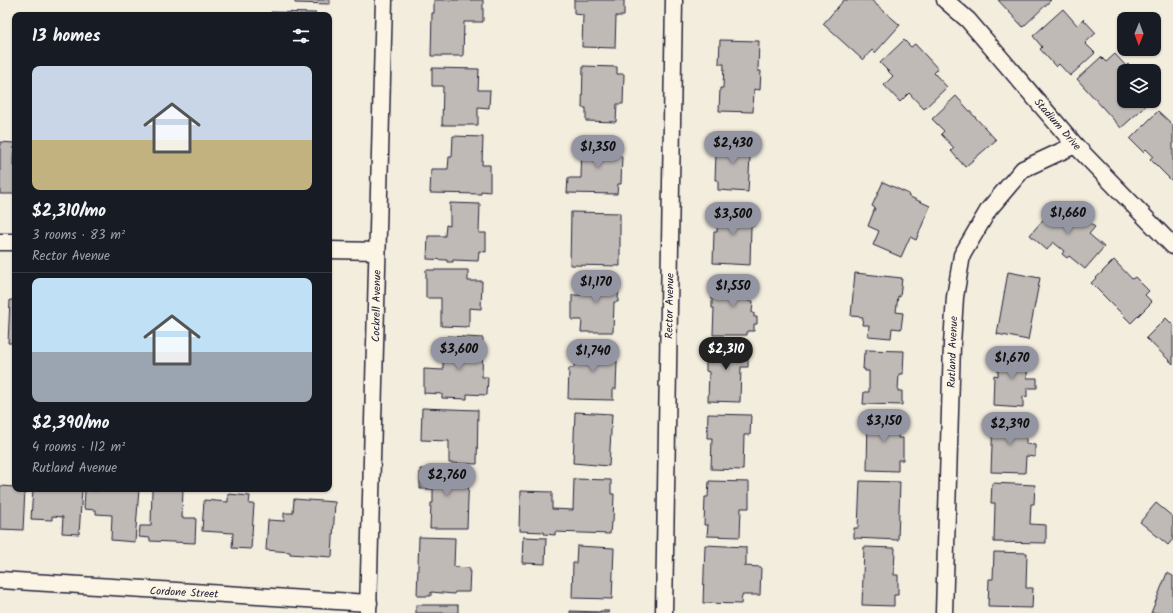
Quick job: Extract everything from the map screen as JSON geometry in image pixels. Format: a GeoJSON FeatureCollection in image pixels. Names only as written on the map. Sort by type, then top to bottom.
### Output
{"type":"FeatureCollection","features":[{"type":"Feature","properties":{"kind":"street","name":"Cockrell Avenue"},"geometry":{"type":"LineString","coordinates":[[369,608],[384,0]]}},
{"type":"Feature","properties":{"kind":"street","name":"Rector Avenue"},"geometry":{"type":"LineString","coordinates":[[664,613],[674,0]]}},
{"type":"Feature","properties":{"kind":"street","name":"Stadium Drive"},"geometry":{"type":"LineString","coordinates":[[945,0],[968,20],[1075,145],[1173,246]]}},
{"type":"Feature","properties":{"kind":"street","name":"Rutland Avenue"},"geometry":{"type":"LineString","coordinates":[[944,613],[952,344],[955,297],[962,255],[989,209],[1024,169],[1075,145]]}},
{"type":"Feature","properties":{"kind":"street"},"geometry":{"type":"LineString","coordinates":[[0,242],[12,242]]}},
{"type":"Feature","properties":{"kind":"street"},"geometry":{"type":"LineString","coordinates":[[332,250],[378,251]]}},
{"type":"Feature","properties":{"kind":"street","name":"Cordone Street"},"geometry":{"type":"LineString","coordinates":[[0,580],[369,608]]}},
{"type":"Feature","properties":{"kind":"building"},"geometry":{"type":"Polygon","coordinates":[[[295,0],[330,0],[330,4],[295,3],[295,0]]]}},
{"type":"Feature","properties":{"kind":"building"},"geometry":{"type":"Polygon","coordinates":[[[434,0],[483,0],[483,22],[464,22],[463,56],[431,56],[432,13],[434,13],[434,0]]]}},
{"type":"Feature","properties":{"kind":"building"},"geometry":{"type":"Polygon","coordinates":[[[574,0],[624,0],[624,16],[616,16],[615,48],[582,47],[583,15],[574,14],[574,0]]]}},
{"type":"Feature","properties":{"kind":"building"},"geometry":{"type":"Polygon","coordinates":[[[844,0],[871,0],[900,25],[875,53],[872,50],[863,60],[823,24],[844,0]]]}},
{"type":"Feature","properties":{"kind":"building"},"geometry":{"type":"Polygon","coordinates":[[[998,0],[1051,0],[1023,27],[998,0]]]}},
{"type":"Feature","properties":{"kind":"building"},"geometry":{"type":"Polygon","coordinates":[[[1063,9],[1077,25],[1083,19],[1096,33],[1085,43],[1095,53],[1070,76],[1059,64],[1056,67],[1040,49],[1042,47],[1033,36],[1063,9]]]}},
{"type":"Feature","properties":{"kind":"building"},"geometry":{"type":"Polygon","coordinates":[[[720,40],[759,41],[758,71],[761,71],[760,90],[754,89],[753,112],[719,111],[720,88],[723,88],[724,64],[719,64],[720,40]]]}},
{"type":"Feature","properties":{"kind":"building"},"geometry":{"type":"Polygon","coordinates":[[[904,40],[911,47],[915,44],[938,69],[934,73],[947,87],[924,109],[909,93],[900,102],[884,85],[893,76],[880,63],[904,40]]]}},
{"type":"Feature","properties":{"kind":"building"},"geometry":{"type":"Polygon","coordinates":[[[1115,54],[1124,64],[1117,64],[1117,108],[1143,108],[1121,128],[1077,79],[1101,57],[1106,62],[1115,54]]]}},
{"type":"Feature","properties":{"kind":"building"},"geometry":{"type":"Polygon","coordinates":[[[583,66],[617,67],[617,74],[624,74],[623,104],[617,104],[616,122],[586,121],[586,108],[582,108],[583,66]]]}},
{"type":"Feature","properties":{"kind":"building"},"geometry":{"type":"Polygon","coordinates":[[[432,68],[479,69],[478,90],[490,90],[489,108],[478,107],[478,125],[442,125],[443,86],[432,86],[432,68]]]}},
{"type":"Feature","properties":{"kind":"building"},"geometry":{"type":"Polygon","coordinates":[[[956,96],[996,140],[965,167],[951,151],[954,148],[941,134],[944,131],[932,119],[956,96]]]}},
{"type":"Feature","properties":{"kind":"building"},"geometry":{"type":"Polygon","coordinates":[[[1158,111],[1173,125],[1173,178],[1171,180],[1150,159],[1153,156],[1146,149],[1143,152],[1130,139],[1158,111]]]}},
{"type":"Feature","properties":{"kind":"building"},"geometry":{"type":"Polygon","coordinates":[[[453,136],[483,137],[482,165],[490,165],[490,192],[481,191],[481,194],[430,193],[431,169],[448,169],[449,157],[452,157],[453,136]]]}},
{"type":"Feature","properties":{"kind":"building"},"geometry":{"type":"Polygon","coordinates":[[[719,138],[751,139],[748,192],[718,190],[718,180],[715,180],[716,154],[718,154],[719,138]]]}},
{"type":"Feature","properties":{"kind":"building"},"geometry":{"type":"Polygon","coordinates":[[[582,140],[619,141],[618,156],[622,156],[621,184],[618,184],[617,194],[567,193],[568,178],[581,178],[582,140]]]}},
{"type":"Feature","properties":{"kind":"building"},"geometry":{"type":"Polygon","coordinates":[[[0,142],[12,143],[12,194],[0,194],[0,142]]]}},
{"type":"Feature","properties":{"kind":"building"},"geometry":{"type":"Polygon","coordinates":[[[883,182],[930,206],[916,240],[910,237],[901,257],[873,245],[879,231],[868,226],[875,208],[872,206],[883,182]]]}},
{"type":"Feature","properties":{"kind":"building"},"geometry":{"type":"Polygon","coordinates":[[[1058,202],[1075,216],[1078,213],[1095,227],[1089,234],[1104,247],[1085,269],[1069,256],[1067,258],[1062,254],[1064,251],[1053,242],[1047,250],[1030,235],[1058,202]]]}},
{"type":"Feature","properties":{"kind":"building"},"geometry":{"type":"Polygon","coordinates":[[[450,203],[480,204],[479,233],[486,233],[486,252],[479,251],[478,261],[453,260],[453,262],[447,262],[447,260],[427,259],[428,236],[445,236],[446,225],[450,226],[450,203]]]}},
{"type":"Feature","properties":{"kind":"building"},"geometry":{"type":"Polygon","coordinates":[[[718,207],[754,208],[754,226],[751,226],[750,265],[713,263],[714,232],[717,232],[718,207]]]}},
{"type":"Feature","properties":{"kind":"building"},"geometry":{"type":"Polygon","coordinates":[[[571,212],[620,213],[620,266],[570,265],[571,212]]]}},
{"type":"Feature","properties":{"kind":"building"},"geometry":{"type":"Polygon","coordinates":[[[1114,260],[1132,279],[1135,277],[1149,291],[1145,295],[1152,302],[1131,323],[1091,283],[1114,260]]]}},
{"type":"Feature","properties":{"kind":"building"},"geometry":{"type":"Polygon","coordinates":[[[426,270],[468,270],[468,281],[482,281],[481,309],[469,308],[469,327],[441,326],[441,298],[426,298],[426,270]]]}},
{"type":"Feature","properties":{"kind":"building"},"geometry":{"type":"Polygon","coordinates":[[[1008,272],[1040,278],[1028,340],[997,334],[1008,272]]]}},
{"type":"Feature","properties":{"kind":"building"},"geometry":{"type":"Polygon","coordinates":[[[855,273],[902,278],[900,297],[898,296],[896,312],[903,313],[901,329],[892,328],[891,338],[868,336],[869,325],[862,325],[863,317],[851,316],[855,273]]]}},
{"type":"Feature","properties":{"kind":"building"},"geometry":{"type":"Polygon","coordinates":[[[581,277],[619,278],[618,302],[614,302],[613,332],[581,332],[582,320],[572,320],[572,295],[581,295],[581,277]]]}},
{"type":"Feature","properties":{"kind":"building"},"geometry":{"type":"Polygon","coordinates":[[[716,278],[749,279],[748,301],[753,301],[752,313],[754,313],[754,317],[757,317],[757,324],[754,324],[754,331],[747,331],[747,335],[713,335],[714,308],[712,308],[712,292],[715,292],[716,278]]]}},
{"type":"Feature","properties":{"kind":"building"},"geometry":{"type":"Polygon","coordinates":[[[10,300],[12,300],[12,343],[8,343],[10,300]]]}},
{"type":"Feature","properties":{"kind":"building"},"geometry":{"type":"Polygon","coordinates":[[[1166,318],[1173,325],[1173,364],[1146,338],[1166,318]]]}},
{"type":"Feature","properties":{"kind":"building"},"geometry":{"type":"Polygon","coordinates":[[[447,336],[483,338],[482,377],[488,377],[487,395],[467,394],[467,399],[442,398],[442,394],[424,393],[424,369],[443,370],[443,358],[448,358],[447,336]]]}},
{"type":"Feature","properties":{"kind":"building"},"geometry":{"type":"Polygon","coordinates":[[[706,343],[748,344],[748,367],[741,367],[740,402],[708,401],[709,372],[706,371],[706,343]]]}},
{"type":"Feature","properties":{"kind":"building"},"geometry":{"type":"Polygon","coordinates":[[[575,344],[615,345],[615,361],[617,361],[616,389],[613,389],[613,400],[568,399],[569,368],[574,368],[575,344]]]}},
{"type":"Feature","properties":{"kind":"building"},"geometry":{"type":"Polygon","coordinates":[[[866,350],[904,351],[903,374],[899,374],[898,391],[902,391],[902,405],[863,404],[864,392],[869,392],[869,371],[865,371],[865,369],[863,369],[864,353],[866,353],[866,350]]]}},
{"type":"Feature","properties":{"kind":"building"},"geometry":{"type":"Polygon","coordinates":[[[998,351],[1028,352],[1027,378],[1037,378],[1037,388],[1027,388],[1027,397],[1023,396],[1023,408],[993,406],[994,375],[998,376],[998,351]]]}},
{"type":"Feature","properties":{"kind":"building"},"geometry":{"type":"Polygon","coordinates":[[[422,408],[478,410],[477,464],[449,463],[449,441],[421,440],[422,408]]]}},
{"type":"Feature","properties":{"kind":"building"},"geometry":{"type":"Polygon","coordinates":[[[575,412],[612,414],[609,466],[573,463],[575,412]]]}},
{"type":"Feature","properties":{"kind":"building"},"geometry":{"type":"Polygon","coordinates":[[[708,414],[751,415],[750,435],[744,435],[743,470],[711,469],[712,438],[707,438],[708,414]]]}},
{"type":"Feature","properties":{"kind":"building"},"geometry":{"type":"Polygon","coordinates":[[[868,415],[899,415],[898,438],[903,438],[903,460],[898,460],[898,471],[867,470],[868,415]]]}},
{"type":"Feature","properties":{"kind":"building"},"geometry":{"type":"Polygon","coordinates":[[[993,419],[1026,420],[1026,444],[1035,445],[1035,457],[1026,456],[1025,473],[991,472],[993,419]]]}},
{"type":"Feature","properties":{"kind":"building"},"geometry":{"type":"Polygon","coordinates":[[[420,469],[469,470],[467,528],[430,528],[433,489],[420,489],[420,469]]]}},
{"type":"Feature","properties":{"kind":"building"},"geometry":{"type":"Polygon","coordinates":[[[574,479],[611,480],[611,494],[614,494],[613,522],[611,522],[610,534],[555,532],[555,535],[544,534],[544,532],[519,531],[520,491],[552,492],[552,509],[573,510],[574,479]]]}},
{"type":"Feature","properties":{"kind":"building"},"geometry":{"type":"Polygon","coordinates":[[[709,481],[749,482],[749,508],[741,508],[740,537],[707,536],[708,525],[704,525],[705,497],[708,497],[709,481]]]}},
{"type":"Feature","properties":{"kind":"building"},"geometry":{"type":"Polygon","coordinates":[[[860,481],[900,482],[898,540],[854,538],[854,528],[858,528],[860,481]]]}},
{"type":"Feature","properties":{"kind":"building"},"geometry":{"type":"Polygon","coordinates":[[[992,483],[1035,485],[1034,504],[1031,504],[1030,524],[1046,525],[1046,543],[994,542],[995,503],[991,503],[992,483]]]}},
{"type":"Feature","properties":{"kind":"building"},"geometry":{"type":"Polygon","coordinates":[[[0,486],[12,487],[12,492],[25,492],[23,530],[0,529],[0,486]]]}},
{"type":"Feature","properties":{"kind":"building"},"geometry":{"type":"Polygon","coordinates":[[[33,492],[82,492],[79,534],[62,533],[63,517],[52,516],[52,520],[31,519],[33,492]]]}},
{"type":"Feature","properties":{"kind":"building"},"geometry":{"type":"Polygon","coordinates":[[[85,492],[139,492],[135,542],[111,540],[112,515],[96,514],[96,510],[84,509],[85,492]]]}},
{"type":"Feature","properties":{"kind":"building"},"geometry":{"type":"Polygon","coordinates":[[[152,492],[183,492],[182,518],[196,518],[195,543],[150,541],[150,538],[139,537],[140,526],[151,526],[152,492]]]}},
{"type":"Feature","properties":{"kind":"building"},"geometry":{"type":"Polygon","coordinates":[[[228,494],[250,496],[249,504],[254,504],[251,549],[232,548],[233,533],[202,531],[204,500],[228,502],[228,494]]]}},
{"type":"Feature","properties":{"kind":"building"},"geometry":{"type":"Polygon","coordinates":[[[294,499],[335,502],[332,557],[290,554],[290,552],[266,550],[268,520],[284,521],[284,513],[293,513],[294,499]]]}},
{"type":"Feature","properties":{"kind":"building"},"geometry":{"type":"Polygon","coordinates":[[[1156,503],[1173,517],[1173,539],[1168,545],[1140,522],[1156,503]]]}},
{"type":"Feature","properties":{"kind":"building"},"geometry":{"type":"Polygon","coordinates":[[[419,537],[455,538],[454,567],[470,568],[469,592],[455,592],[454,594],[431,592],[431,596],[417,596],[419,537]]]}},
{"type":"Feature","properties":{"kind":"building"},"geometry":{"type":"Polygon","coordinates":[[[523,537],[546,538],[545,564],[522,563],[523,537]]]}},
{"type":"Feature","properties":{"kind":"building"},"geometry":{"type":"Polygon","coordinates":[[[705,545],[746,547],[746,565],[743,566],[761,567],[760,595],[742,595],[741,604],[703,603],[705,545]]]}},
{"type":"Feature","properties":{"kind":"building"},"geometry":{"type":"Polygon","coordinates":[[[577,546],[614,548],[612,599],[572,598],[573,563],[576,563],[577,546]]]}},
{"type":"Feature","properties":{"kind":"building"},"geometry":{"type":"Polygon","coordinates":[[[864,547],[895,548],[894,575],[898,575],[898,595],[894,595],[894,606],[862,605],[864,547]]]}},
{"type":"Feature","properties":{"kind":"building"},"geometry":{"type":"Polygon","coordinates":[[[994,552],[1027,553],[1026,588],[1033,588],[1032,608],[988,607],[989,579],[993,579],[994,552]]]}},
{"type":"Feature","properties":{"kind":"building"},"geometry":{"type":"Polygon","coordinates":[[[1167,573],[1173,576],[1173,613],[1151,613],[1167,573]]]}},
{"type":"Feature","properties":{"kind":"building"},"geometry":{"type":"Polygon","coordinates":[[[416,605],[458,605],[458,613],[416,613],[416,605]]]}},
{"type":"Feature","properties":{"kind":"building"},"geometry":{"type":"Polygon","coordinates":[[[570,611],[609,611],[609,613],[570,613],[570,611]]]}}]}
